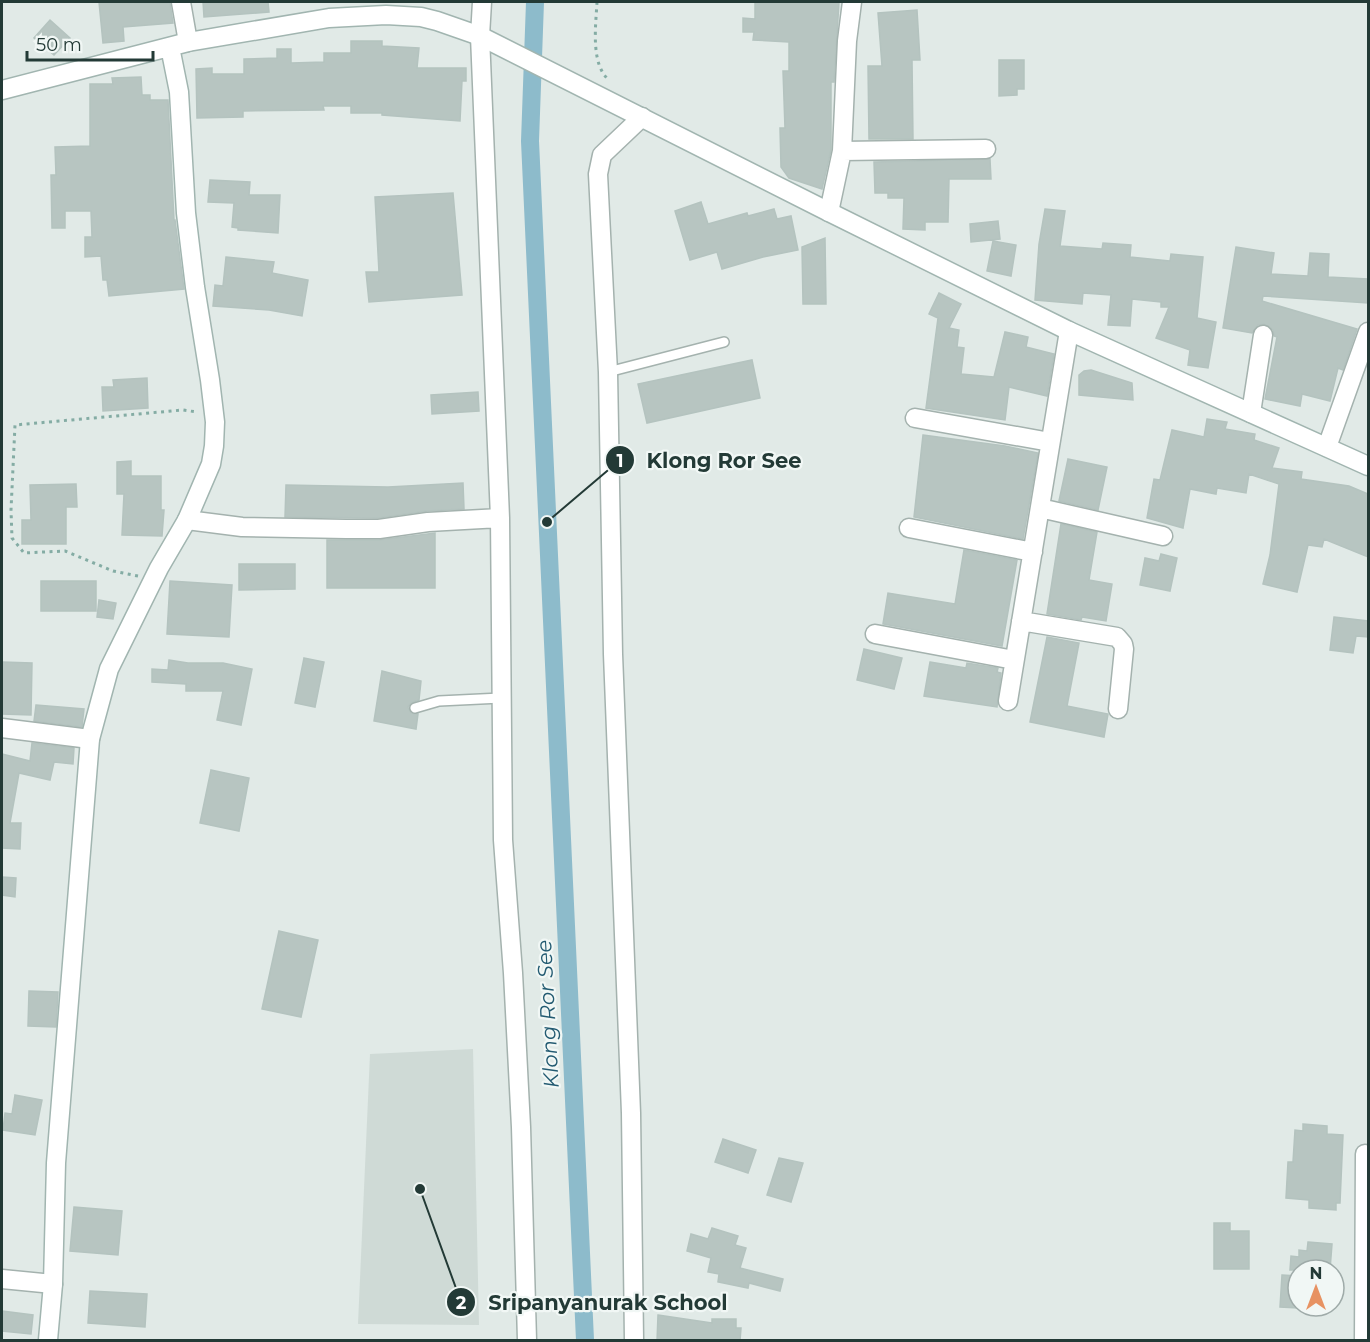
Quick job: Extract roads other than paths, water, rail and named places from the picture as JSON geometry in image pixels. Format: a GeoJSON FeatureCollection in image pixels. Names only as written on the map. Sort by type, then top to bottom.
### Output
{"type":"FeatureCollection","features":[{"type":"Feature","properties":{"kind":"street"},"geometry":{"type":"LineString","coordinates":[[48,1341],[53,1284],[56,1163],[90,739],[109,669],[155,576],[188,520],[211,464],[215,434],[214,411],[186,213],[179,44],[182,2]]}},
{"type":"Feature","properties":{"kind":"street"},"geometry":{"type":"LineString","coordinates":[[482,2],[480,36],[500,518],[503,840],[522,1127],[527,1341]]}},
{"type":"Feature","properties":{"kind":"street"},"geometry":{"type":"LineString","coordinates":[[829,213],[842,151],[847,41],[852,2]]}},
{"type":"Feature","properties":{"kind":"street"},"geometry":{"type":"LineString","coordinates":[[2,90],[179,44],[329,18],[369,15],[421,17],[437,21],[480,36],[829,213],[1069,331],[1368,466]]}},
{"type":"Feature","properties":{"kind":"street"},"geometry":{"type":"LineString","coordinates":[[634,1341],[631,1113],[613,654],[608,372],[599,163],[602,155],[642,117]]}},
{"type":"Feature","properties":{"kind":"street"},"geometry":{"type":"LineString","coordinates":[[842,151],[986,149]]}},
{"type":"Feature","properties":{"kind":"street"},"geometry":{"type":"LineString","coordinates":[[1008,701],[1069,331]]}},
{"type":"Feature","properties":{"kind":"street"},"geometry":{"type":"LineString","coordinates":[[1327,447],[1368,332]]}},
{"type":"Feature","properties":{"kind":"street"},"geometry":{"type":"LineString","coordinates":[[1251,413],[1263,335]]}},
{"type":"Feature","properties":{"kind":"street"},"geometry":{"type":"LineString","coordinates":[[915,418],[1050,442]]}},
{"type":"Feature","properties":{"kind":"street"},"geometry":{"type":"LineString","coordinates":[[1040,508],[1163,536]]}},
{"type":"Feature","properties":{"kind":"street"},"geometry":{"type":"LineString","coordinates":[[188,520],[242,527],[379,529],[428,522],[500,518]]}},
{"type":"Feature","properties":{"kind":"street"},"geometry":{"type":"LineString","coordinates":[[909,528],[1033,552]]}},
{"type":"Feature","properties":{"kind":"street"},"geometry":{"type":"LineString","coordinates":[[1021,621],[1117,637],[1124,649],[1118,709]]}},
{"type":"Feature","properties":{"kind":"street"},"geometry":{"type":"LineString","coordinates":[[875,634],[1014,660]]}},
{"type":"Feature","properties":{"kind":"street"},"geometry":{"type":"LineString","coordinates":[[2,728],[90,739]]}},
{"type":"Feature","properties":{"kind":"street"},"geometry":{"type":"LineString","coordinates":[[1364,1341],[1365,1154]]}},
{"type":"Feature","properties":{"kind":"street"},"geometry":{"type":"LineString","coordinates":[[2,1279],[53,1284]]}},
{"type":"Feature","properties":{"kind":"lane"},"geometry":{"type":"LineString","coordinates":[[608,372],[724,342]]}},
{"type":"Feature","properties":{"kind":"lane"},"geometry":{"type":"LineString","coordinates":[[415,708],[439,701],[501,698]]}},
{"type":"Feature","properties":{"kind":"waterway","name":"Klong Ror See"},"geometry":{"type":"LineString","coordinates":[[535,2],[530,141],[585,1340]]}},
{"type":"Feature","properties":{"kind":"place","name":"Klong Ror See"},"geometry":{"type":"Point","coordinates":[547,522]}},
{"type":"Feature","properties":{"kind":"place","name":"Sripanyanurak School"},"geometry":{"type":"Point","coordinates":[420,1189]}}]}
